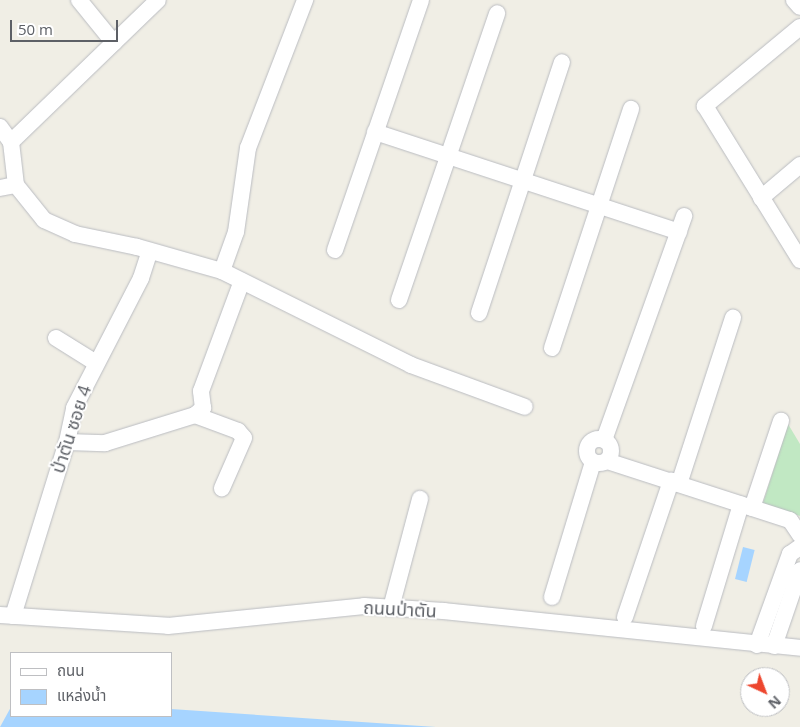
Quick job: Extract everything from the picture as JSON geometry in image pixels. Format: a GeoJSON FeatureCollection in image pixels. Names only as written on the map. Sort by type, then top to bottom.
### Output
{"type":"FeatureCollection","features":[{"type":"Feature","properties":{"kind":"street"},"geometry":{"type":"LineString","coordinates":[[79,0],[114,43]]}},
{"type":"Feature","properties":{"kind":"street"},"geometry":{"type":"LineString","coordinates":[[11,142],[158,0]]}},
{"type":"Feature","properties":{"kind":"street"},"geometry":{"type":"LineString","coordinates":[[222,271],[236,232],[248,148],[305,0]]}},
{"type":"Feature","properties":{"kind":"street"},"geometry":{"type":"LineString","coordinates":[[334,250],[421,0]]}},
{"type":"Feature","properties":{"kind":"street"},"geometry":{"type":"LineString","coordinates":[[399,300],[497,13]]}},
{"type":"Feature","properties":{"kind":"street"},"geometry":{"type":"LineString","coordinates":[[800,28],[705,106],[800,260]]}},
{"type":"Feature","properties":{"kind":"street"},"geometry":{"type":"LineString","coordinates":[[479,313],[562,62]]}},
{"type":"Feature","properties":{"kind":"street"},"geometry":{"type":"LineString","coordinates":[[552,348],[631,109]]}},
{"type":"Feature","properties":{"kind":"street"},"geometry":{"type":"LineString","coordinates":[[0,127],[11,142],[16,185],[44,220],[75,234],[150,251],[222,271],[411,365],[525,407]]}},
{"type":"Feature","properties":{"kind":"street"},"geometry":{"type":"LineString","coordinates":[[375,132],[679,232]]}},
{"type":"Feature","properties":{"kind":"street"},"geometry":{"type":"LineString","coordinates":[[760,198],[800,165]]}},
{"type":"Feature","properties":{"kind":"street"},"geometry":{"type":"LineString","coordinates":[[0,188],[16,185]]}},
{"type":"Feature","properties":{"kind":"street"},"geometry":{"type":"LineString","coordinates":[[684,216],[604,440],[595,440],[587,448],[587,454],[600,461],[790,520],[800,535]]}},
{"type":"Feature","properties":{"kind":"street","name":"ป่าตัน ซอย 4"},"geometry":{"type":"LineString","coordinates":[[7,616],[67,442],[74,408],[141,278],[150,251]]}},
{"type":"Feature","properties":{"kind":"street"},"geometry":{"type":"LineString","coordinates":[[67,442],[106,443],[195,415],[203,408],[201,391],[242,281]]}},
{"type":"Feature","properties":{"kind":"street"},"geometry":{"type":"LineString","coordinates":[[625,617],[675,483],[733,318]]}},
{"type":"Feature","properties":{"kind":"street"},"geometry":{"type":"LineString","coordinates":[[56,338],[96,363]]}},
{"type":"Feature","properties":{"kind":"street"},"geometry":{"type":"LineString","coordinates":[[195,415],[238,431],[244,438],[222,488]]}},
{"type":"Feature","properties":{"kind":"street"},"geometry":{"type":"LineString","coordinates":[[704,626],[747,506],[781,421]]}},
{"type":"Feature","properties":{"kind":"street"},"geometry":{"type":"LineString","coordinates":[[552,597],[600,461]]}},
{"type":"Feature","properties":{"kind":"street"},"geometry":{"type":"LineString","coordinates":[[391,608],[420,499]]}},
{"type":"Feature","properties":{"kind":"street"},"geometry":{"type":"LineString","coordinates":[[758,645],[790,554],[800,547]]}},
{"type":"Feature","properties":{"kind":"street"},"geometry":{"type":"LineString","coordinates":[[774,646],[800,570]]}},
{"type":"Feature","properties":{"kind":"street","name":"ถนนป่าตัน"},"geometry":{"type":"LineString","coordinates":[[7,616],[168,626],[338,608],[391,608],[800,648]]}},
{"type":"Feature","properties":{"kind":"green space"},"geometry":{"type":"Polygon","coordinates":[[[788,424],[800,444],[800,516],[763,503],[788,424]]]}},
{"type":"Feature","properties":{"kind":"water"},"geometry":{"type":"Polygon","coordinates":[[[743,547],[755,550],[747,582],[735,579],[743,547]]]}},
{"type":"Feature","properties":{"kind":"water"},"geometry":{"type":"Polygon","coordinates":[[[10,709],[10,717],[172,717],[172,709],[436,727],[0,727],[10,709]]]}}]}
